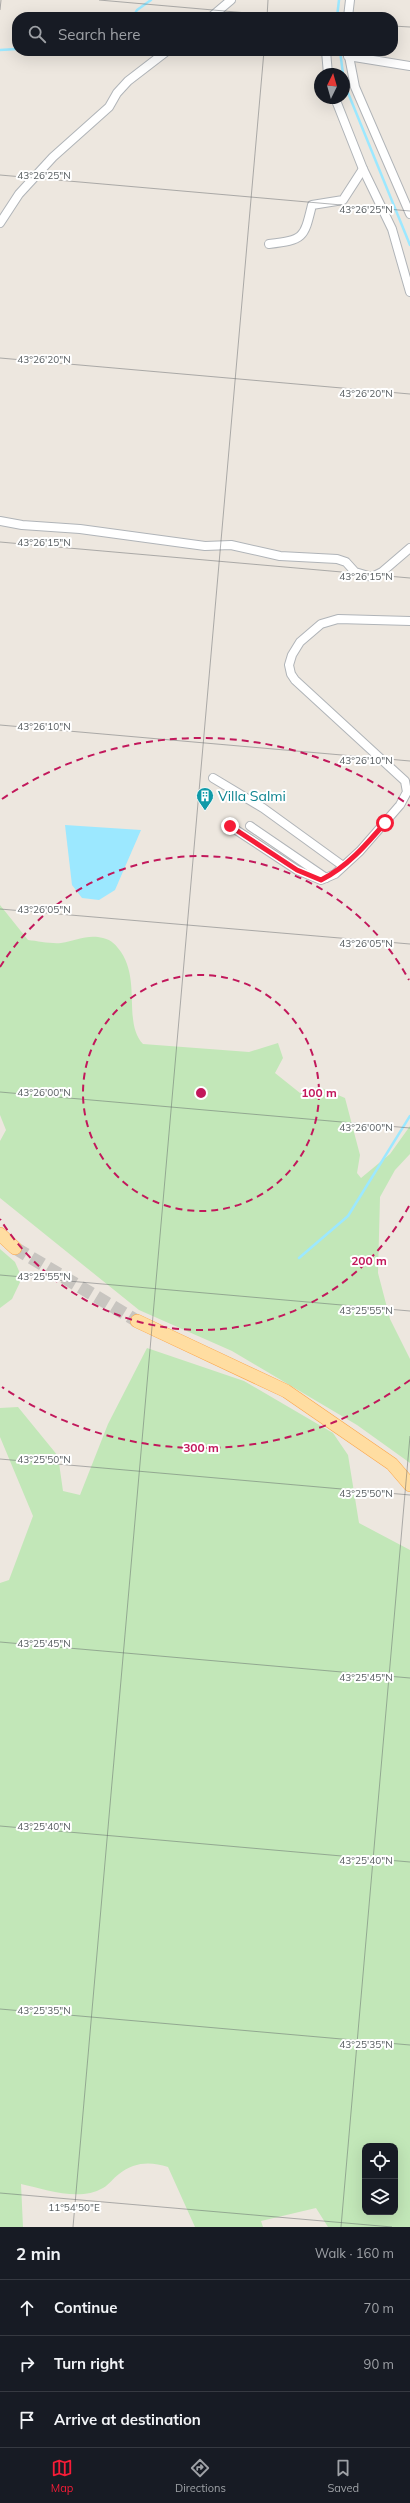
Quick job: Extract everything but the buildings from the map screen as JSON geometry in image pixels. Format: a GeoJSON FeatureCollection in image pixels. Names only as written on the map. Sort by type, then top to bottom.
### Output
{"type":"FeatureCollection","features":[{"type":"Feature","properties":{"kind":"main road"},"geometry":{"type":"LineString","coordinates":[[0,1234],[15,1248]]}},
{"type":"Feature","properties":{"kind":"main road"},"geometry":{"type":"LineString","coordinates":[[136,1321],[286,1391],[392,1464],[410,1485]]}},
{"type":"Feature","properties":{"kind":"street"},"geometry":{"type":"LineString","coordinates":[[217,12],[231,0]]}},
{"type":"Feature","properties":{"kind":"street"},"geometry":{"type":"LineString","coordinates":[[349,12],[350,0]]}},
{"type":"Feature","properties":{"kind":"street"},"geometry":{"type":"LineString","coordinates":[[0,223],[19,194],[53,157],[109,106],[117,93],[128,81],[161,56]]}},
{"type":"Feature","properties":{"kind":"street"},"geometry":{"type":"LineString","coordinates":[[326,56],[327,68]]}},
{"type":"Feature","properties":{"kind":"street"},"geometry":{"type":"LineString","coordinates":[[348,56],[355,87],[410,214]]}},
{"type":"Feature","properties":{"kind":"street"},"geometry":{"type":"LineString","coordinates":[[358,56],[410,66]]}},
{"type":"Feature","properties":{"kind":"street"},"geometry":{"type":"LineString","coordinates":[[337,104],[363,169],[392,229],[410,292]]}},
{"type":"Feature","properties":{"kind":"street"},"geometry":{"type":"LineString","coordinates":[[269,244],[293,240],[302,236],[306,230],[312,205],[343,200],[363,169]]}},
{"type":"Feature","properties":{"kind":"street"},"geometry":{"type":"LineString","coordinates":[[0,521],[22,525],[80,529],[205,546],[231,545],[280,556],[337,559],[346,562],[355,572],[372,577],[382,572],[410,548]]}},
{"type":"Feature","properties":{"kind":"street"},"geometry":{"type":"LineString","coordinates":[[230,826],[297,870],[321,880],[343,866],[360,851],[400,805],[407,792],[405,781],[295,680],[291,674],[289,665],[300,642],[330,620],[410,621]]}},
{"type":"Feature","properties":{"kind":"street"},"geometry":{"type":"LineString","coordinates":[[213,778],[263,808],[343,866]]}},
{"type":"Feature","properties":{"kind":"street"},"geometry":{"type":"LineString","coordinates":[[250,826],[326,878]]}},
{"type":"Feature","properties":{"kind":"green space"},"geometry":{"type":"Polygon","coordinates":[[[0,905],[28,940],[57,943],[87,937],[97,937],[111,941],[121,952],[127,964],[130,976],[134,1025],[137,1035],[143,1044],[249,1052],[278,1043],[283,1058],[275,1073],[300,1093],[319,1087],[345,1098],[360,1155],[357,1173],[361,1178],[390,1154],[410,1126],[410,1154],[395,1170],[380,1197],[378,1273],[390,1319],[410,1359],[410,1463],[357,1425],[232,1351],[139,1310],[0,1198],[0,1141],[6,1130],[0,1115],[0,905]]]}},
{"type":"Feature","properties":{"kind":"green space"},"geometry":{"type":"Polygon","coordinates":[[[0,1249],[15,1262],[22,1278],[12,1299],[0,1308],[0,1249]]]}},
{"type":"Feature","properties":{"kind":"green space"},"geometry":{"type":"Polygon","coordinates":[[[147,1348],[244,1381],[333,1433],[348,1455],[359,1523],[410,1550],[410,2227],[328,2227],[316,2208],[261,2221],[263,2227],[195,2227],[168,2167],[149,2163],[130,2167],[103,2188],[94,2192],[83,2194],[62,2193],[21,2184],[23,2227],[0,2227],[0,1583],[9,1580],[33,1516],[0,1437],[0,1408],[18,1407],[58,1456],[63,1491],[80,1495],[108,1424],[147,1348]]]}},
{"type":"Feature","properties":{"kind":"water"},"geometry":{"type":"Polygon","coordinates":[[[65,825],[141,830],[115,890],[99,900],[82,898],[72,885],[65,825]]]}},
{"type":"Feature","properties":{"kind":"waterway"},"geometry":{"type":"LineString","coordinates":[[136,12],[151,0]]}},
{"type":"Feature","properties":{"kind":"waterway"},"geometry":{"type":"LineString","coordinates":[[338,12],[339,0]]}},
{"type":"Feature","properties":{"kind":"waterway"},"geometry":{"type":"LineString","coordinates":[[0,50],[12,49]]}},
{"type":"Feature","properties":{"kind":"waterway"},"geometry":{"type":"LineString","coordinates":[[341,56],[342,68]]}},
{"type":"Feature","properties":{"kind":"waterway"},"geometry":{"type":"LineString","coordinates":[[350,98],[410,245]]}},
{"type":"Feature","properties":{"kind":"waterway"},"geometry":{"type":"LineString","coordinates":[[299,1258],[348,1216],[410,1116]]}},
{"type":"Feature","properties":{"kind":"tunnel"},"geometry":{"type":"LineString","coordinates":[[15,1248],[137,1321]]}},
{"type":"Feature","properties":{"kind":"place","name":"Villa Salmi"},"geometry":{"type":"Point","coordinates":[205,811]}},
{"type":"Feature","properties":{"kind":"route"},"geometry":{"type":"LineString","coordinates":[[230,826],[297,870],[321,880],[335,874],[360,851],[385,823]]}}]}
